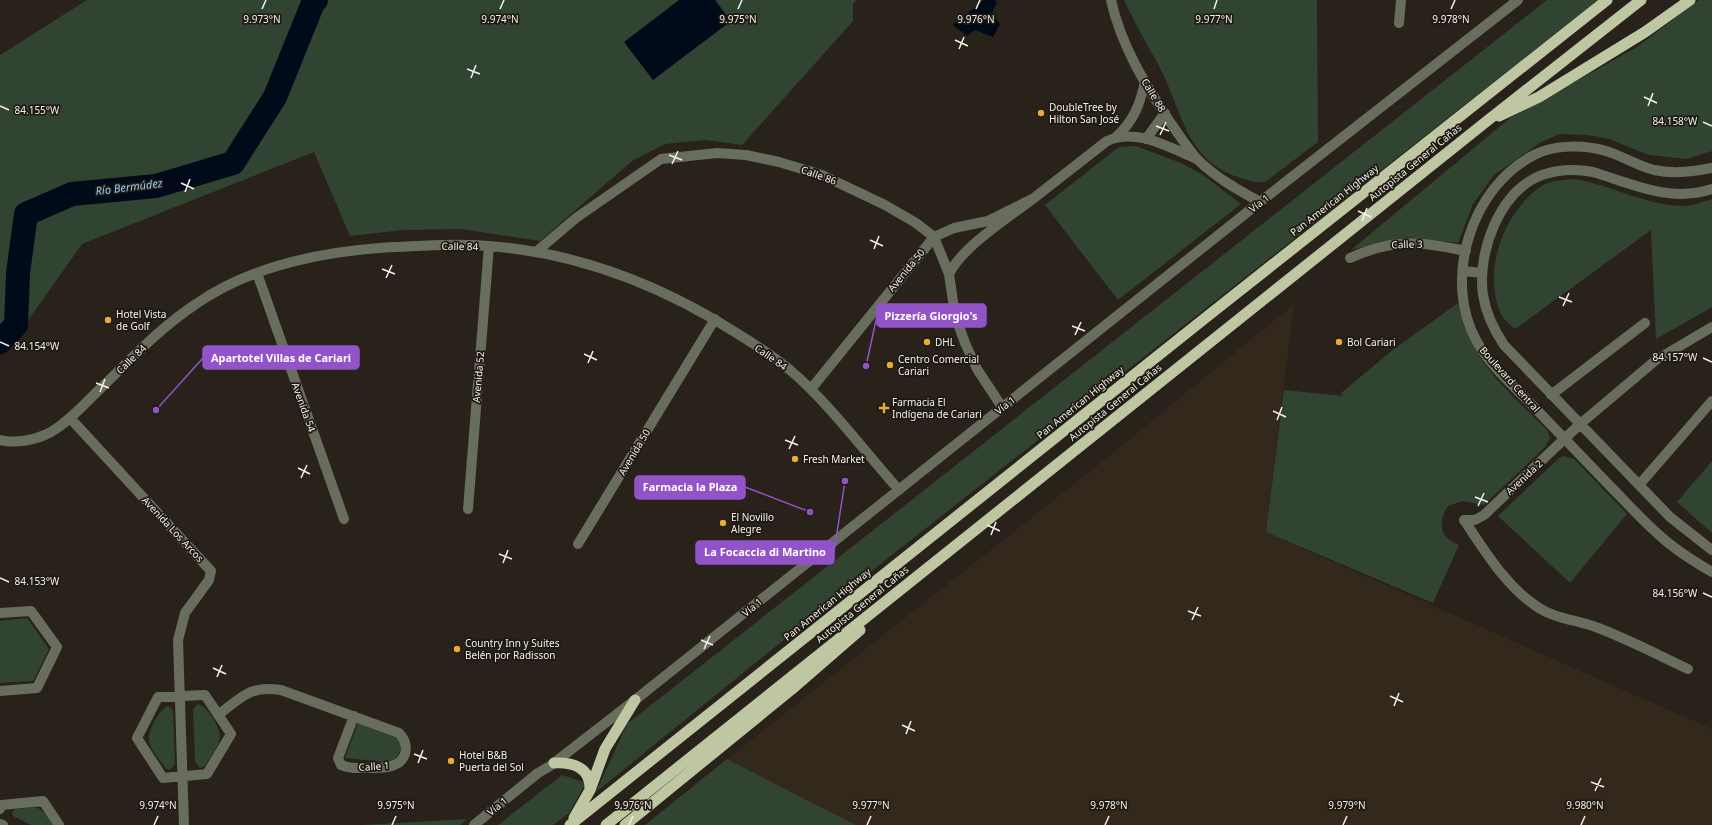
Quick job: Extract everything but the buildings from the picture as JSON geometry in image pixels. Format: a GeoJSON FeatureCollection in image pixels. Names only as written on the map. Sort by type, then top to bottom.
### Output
{"type":"FeatureCollection","features":[{"type":"Feature","properties":{"kind":"highway","name":"Pan American Highway"},"geometry":{"type":"LineString","coordinates":[[570,825],[1607,0]]}},
{"type":"Feature","properties":{"kind":"highway","name":"Autopista General Cañas"},"geometry":{"type":"LineString","coordinates":[[606,825],[1487,121],[1641,0]]}},
{"type":"Feature","properties":{"kind":"highway"},"geometry":{"type":"LineString","coordinates":[[1487,121],[1518,109],[1540,98],[1645,32],[1690,0]]}},
{"type":"Feature","properties":{"kind":"highway"},"geometry":{"type":"LineString","coordinates":[[625,825],[792,689],[992,516]]}},
{"type":"Feature","properties":{"kind":"highway"},"geometry":{"type":"LineString","coordinates":[[570,825],[590,790],[606,749],[635,700]]}},
{"type":"Feature","properties":{"kind":"highway"},"geometry":{"type":"LineString","coordinates":[[554,763],[564,762],[582,768],[587,774],[590,790]]}},
{"type":"Feature","properties":{"kind":"street","name":"Calle 88"},"geometry":{"type":"LineString","coordinates":[[1111,0],[1122,39],[1145,82],[1164,113],[1197,159],[1231,185],[1260,202]]}},
{"type":"Feature","properties":{"kind":"street"},"geometry":{"type":"LineString","coordinates":[[1400,23],[1401,0]]}},
{"type":"Feature","properties":{"kind":"street","name":"Vía 1"},"geometry":{"type":"LineString","coordinates":[[474,825],[538,773],[554,763],[635,700],[1260,202],[1518,0]]}},
{"type":"Feature","properties":{"kind":"street","name":"Avenida 50"},"geometry":{"type":"LineString","coordinates":[[949,274],[957,260],[968,249],[1107,141],[1116,137],[1132,119],[1139,106],[1145,82]]}},
{"type":"Feature","properties":{"kind":"street"},"geometry":{"type":"LineString","coordinates":[[1146,139],[1164,113]]}},
{"type":"Feature","properties":{"kind":"street"},"geometry":{"type":"LineString","coordinates":[[1116,137],[1129,136],[1146,139],[1197,159]]}},
{"type":"Feature","properties":{"kind":"street","name":"Boulevard Central"},"geometry":{"type":"LineString","coordinates":[[1712,168],[1699,171],[1666,172],[1644,167],[1596,149],[1576,147],[1543,151],[1519,164],[1498,183],[1481,209],[1469,240],[1463,271],[1464,306],[1478,343],[1491,361],[1658,534],[1681,553],[1712,572]]}},
{"type":"Feature","properties":{"kind":"street","name":"Calle 86"},"geometry":{"type":"LineString","coordinates":[[536,252],[576,218],[661,159],[716,153],[752,156],[822,175],[885,204],[916,223],[934,237]]}},
{"type":"Feature","properties":{"kind":"street","name":"Boulevard Central"},"geometry":{"type":"LineString","coordinates":[[1712,189],[1684,194],[1673,194],[1649,191],[1593,172],[1573,170],[1550,173],[1533,180],[1513,197],[1499,216],[1487,244],[1482,273],[1483,296],[1495,331],[1514,357],[1579,425],[1684,529],[1712,550]]}},
{"type":"Feature","properties":{"kind":"street","name":"Avenida 50"},"geometry":{"type":"LineString","coordinates":[[811,389],[934,237],[954,228],[988,221],[1034,198]]}},
{"type":"Feature","properties":{"kind":"street"},"geometry":{"type":"LineString","coordinates":[[934,237],[949,274],[955,315],[965,343],[977,369],[1002,408]]}},
{"type":"Feature","properties":{"kind":"street"},"geometry":{"type":"LineString","coordinates":[[1469,240],[1487,244]]}},
{"type":"Feature","properties":{"kind":"street","name":"Calle 3"},"geometry":{"type":"LineString","coordinates":[[1350,258],[1380,247],[1404,242],[1432,244],[1466,251]]}},
{"type":"Feature","properties":{"kind":"street","name":"Calle 84"},"geometry":{"type":"LineString","coordinates":[[0,440],[22,441],[38,437],[51,431],[70,418],[143,346],[175,320],[221,288],[256,273],[292,262],[342,251],[425,245],[489,246],[536,252],[578,261],[631,278],[681,300],[715,319],[788,369],[811,389],[898,490]]}},
{"type":"Feature","properties":{"kind":"street","name":"Avenida 52"},"geometry":{"type":"LineString","coordinates":[[468,509],[489,246]]}},
{"type":"Feature","properties":{"kind":"street"},"geometry":{"type":"LineString","coordinates":[[1463,271],[1482,273]]}},
{"type":"Feature","properties":{"kind":"street","name":"Avenida 54"},"geometry":{"type":"LineString","coordinates":[[256,273],[344,519]]}},
{"type":"Feature","properties":{"kind":"street","name":"Avenida 50"},"geometry":{"type":"LineString","coordinates":[[578,544],[715,319]]}},
{"type":"Feature","properties":{"kind":"street"},"geometry":{"type":"LineString","coordinates":[[1551,395],[1646,324]]}},
{"type":"Feature","properties":{"kind":"street","name":"Avenida 2"},"geometry":{"type":"LineString","coordinates":[[1688,669],[1611,633],[1579,621],[1554,615],[1538,607],[1509,582],[1464,520],[1475,520],[1484,516],[1579,425],[1656,360],[1712,328]]}},
{"type":"Feature","properties":{"kind":"street"},"geometry":{"type":"LineString","coordinates":[[1639,485],[1712,401]]}},
{"type":"Feature","properties":{"kind":"street","name":"Avenida Los Arcos"},"geometry":{"type":"LineString","coordinates":[[70,418],[211,571],[209,580],[185,613],[178,640],[184,825]]}},
{"type":"Feature","properties":{"kind":"street"},"geometry":{"type":"LineString","coordinates":[[0,613],[31,611],[57,647],[36,688],[0,691]]}},
{"type":"Feature","properties":{"kind":"street","name":"Calle 1"},"geometry":{"type":"LineString","coordinates":[[218,715],[252,690],[266,687],[281,690],[354,716],[399,733],[405,739],[407,746],[406,753],[402,760],[396,765],[388,767],[349,768],[341,764],[338,758],[354,716]]}},
{"type":"Feature","properties":{"kind":"street"},"geometry":{"type":"LineString","coordinates":[[205,695],[218,715],[231,734],[208,774],[163,778],[137,738],[158,698],[205,695]]}},
{"type":"Feature","properties":{"kind":"street"},"geometry":{"type":"LineString","coordinates":[[0,809],[2,805],[43,801],[60,825]]}},
{"type":"Feature","properties":{"kind":"shaded area"},"geometry":{"type":"Polygon","coordinates":[[[1294,304],[1266,532],[1712,729],[1712,825],[856,825],[727,759],[1103,461],[1294,304]]]}},
{"type":"Feature","properties":{"kind":"green space"},"geometry":{"type":"Polygon","coordinates":[[[87,0],[857,0],[853,3],[853,21],[742,145],[706,140],[665,144],[632,161],[540,241],[461,229],[404,230],[350,236],[314,152],[82,244],[24,326],[0,354],[0,55],[87,0]]]}},
{"type":"Feature","properties":{"kind":"green space"},"geometry":{"type":"Polygon","coordinates":[[[1124,0],[1317,0],[1318,142],[1265,182],[1248,180],[1221,170],[1207,159],[1188,133],[1161,70],[1124,0]]]}},
{"type":"Feature","properties":{"kind":"green space"},"geometry":{"type":"Polygon","coordinates":[[[1547,0],[1598,0],[785,639],[596,792],[627,724],[1547,0]]]}},
{"type":"Feature","properties":{"kind":"green space"},"geometry":{"type":"Polygon","coordinates":[[[1699,0],[1712,0],[1712,151],[1687,159],[1649,155],[1609,139],[1587,135],[1560,134],[1541,142],[1494,175],[1473,204],[1458,243],[1407,237],[1351,250],[1510,118],[1637,47],[1699,0]]]}},
{"type":"Feature","properties":{"kind":"green space"},"geometry":{"type":"Polygon","coordinates":[[[1136,146],[1181,163],[1203,175],[1241,204],[1118,300],[1045,205],[1119,147],[1136,146]]]}},
{"type":"Feature","properties":{"kind":"green space"},"geometry":{"type":"Polygon","coordinates":[[[1575,179],[1641,199],[1668,205],[1690,205],[1712,199],[1712,307],[1656,339],[1651,230],[1515,329],[1506,321],[1502,316],[1496,299],[1494,282],[1495,264],[1499,246],[1506,228],[1527,198],[1540,187],[1552,182],[1575,179]]]}},
{"type":"Feature","properties":{"kind":"green space"},"geometry":{"type":"Polygon","coordinates":[[[1458,303],[1471,342],[1481,358],[1504,387],[1547,430],[1550,438],[1545,447],[1484,505],[1462,501],[1448,506],[1442,518],[1442,529],[1448,539],[1459,545],[1433,603],[1266,532],[1284,390],[1343,396],[1341,393],[1394,349],[1458,303]]]}},
{"type":"Feature","properties":{"kind":"green space"},"geometry":{"type":"Polygon","coordinates":[[[1564,456],[1574,459],[1627,514],[1570,583],[1498,516],[1559,458],[1564,456]]]}},
{"type":"Feature","properties":{"kind":"green space"},"geometry":{"type":"Polygon","coordinates":[[[1712,461],[1712,533],[1677,502],[1712,461]]]}},
{"type":"Feature","properties":{"kind":"green space"},"geometry":{"type":"Polygon","coordinates":[[[27,618],[49,649],[33,681],[0,683],[0,621],[27,618]]]}},
{"type":"Feature","properties":{"kind":"green space"},"geometry":{"type":"Polygon","coordinates":[[[198,704],[203,706],[212,717],[219,731],[220,737],[219,742],[205,766],[200,768],[195,762],[193,709],[198,704]]]}},
{"type":"Feature","properties":{"kind":"green space"},"geometry":{"type":"Polygon","coordinates":[[[168,706],[173,710],[175,764],[170,770],[166,769],[153,751],[149,741],[151,728],[155,720],[168,706]]]}},
{"type":"Feature","properties":{"kind":"green space"},"geometry":{"type":"Polygon","coordinates":[[[358,723],[397,738],[401,746],[395,759],[386,762],[345,758],[358,723]]]}},
{"type":"Feature","properties":{"kind":"green space"},"geometry":{"type":"Polygon","coordinates":[[[727,759],[856,825],[645,825],[727,759]]]}},
{"type":"Feature","properties":{"kind":"green space"},"geometry":{"type":"Polygon","coordinates":[[[562,775],[586,783],[569,813],[553,825],[498,825],[562,775]]]}},
{"type":"Feature","properties":{"kind":"green space"},"geometry":{"type":"Polygon","coordinates":[[[34,807],[43,811],[53,825],[31,825],[13,816],[12,812],[16,809],[34,807]]]}},
{"type":"Feature","properties":{"kind":"green space"},"geometry":{"type":"Polygon","coordinates":[[[467,819],[460,825],[362,825],[467,819]]]}},
{"type":"Feature","properties":{"kind":"water"},"geometry":{"type":"Polygon","coordinates":[[[679,0],[715,0],[731,21],[653,80],[624,42],[679,0]]]}},
{"type":"Feature","properties":{"kind":"water"},"geometry":{"type":"Polygon","coordinates":[[[984,0],[995,0],[997,2],[992,13],[1000,24],[993,37],[975,30],[967,36],[953,25],[984,0]]]}},
{"type":"Feature","properties":{"kind":"waterway","name":"Río Bermúdez"},"geometry":{"type":"LineString","coordinates":[[0,342],[16,325],[18,273],[26,214],[72,194],[156,186],[233,163],[275,97],[313,3],[316,0]]}},
{"type":"Feature","properties":{"kind":"place","name":"DoubleTree by Hilton San José"},"geometry":{"type":"Point","coordinates":[1041,113]}},
{"type":"Feature","properties":{"kind":"place","name":"Hotel Vista de Golf"},"geometry":{"type":"Point","coordinates":[108,320]}},
{"type":"Feature","properties":{"kind":"place","name":"DHL"},"geometry":{"type":"Point","coordinates":[927,342]}},
{"type":"Feature","properties":{"kind":"place","name":"Bol Cariari"},"geometry":{"type":"Point","coordinates":[1339,342]}},
{"type":"Feature","properties":{"kind":"place","name":"Centro Comercial Cariari"},"geometry":{"type":"Point","coordinates":[890,365]}},
{"type":"Feature","properties":{"kind":"place","name":"Pizzería Giorgio's"},"geometry":{"type":"Point","coordinates":[866,366]}},
{"type":"Feature","properties":{"kind":"place","name":"Farmacia El Indígena de Cariari"},"geometry":{"type":"Point","coordinates":[884,408]}},
{"type":"Feature","properties":{"kind":"place","name":"Apartotel Villas de Cariari"},"geometry":{"type":"Point","coordinates":[156,410]}},
{"type":"Feature","properties":{"kind":"place","name":"Fresh Market"},"geometry":{"type":"Point","coordinates":[795,459]}},
{"type":"Feature","properties":{"kind":"place","name":"La Focaccia di Martino"},"geometry":{"type":"Point","coordinates":[845,481]}},
{"type":"Feature","properties":{"kind":"place","name":"Farmacia la Plaza"},"geometry":{"type":"Point","coordinates":[810,512]}},
{"type":"Feature","properties":{"kind":"place","name":"El Novillo Alegre"},"geometry":{"type":"Point","coordinates":[723,523]}},
{"type":"Feature","properties":{"kind":"place","name":"Country Inn y Suites Belén por Radisson"},"geometry":{"type":"Point","coordinates":[457,649]}},
{"type":"Feature","properties":{"kind":"place","name":"Hotel B&B Puerta del Sol"},"geometry":{"type":"Point","coordinates":[451,761]}}]}
